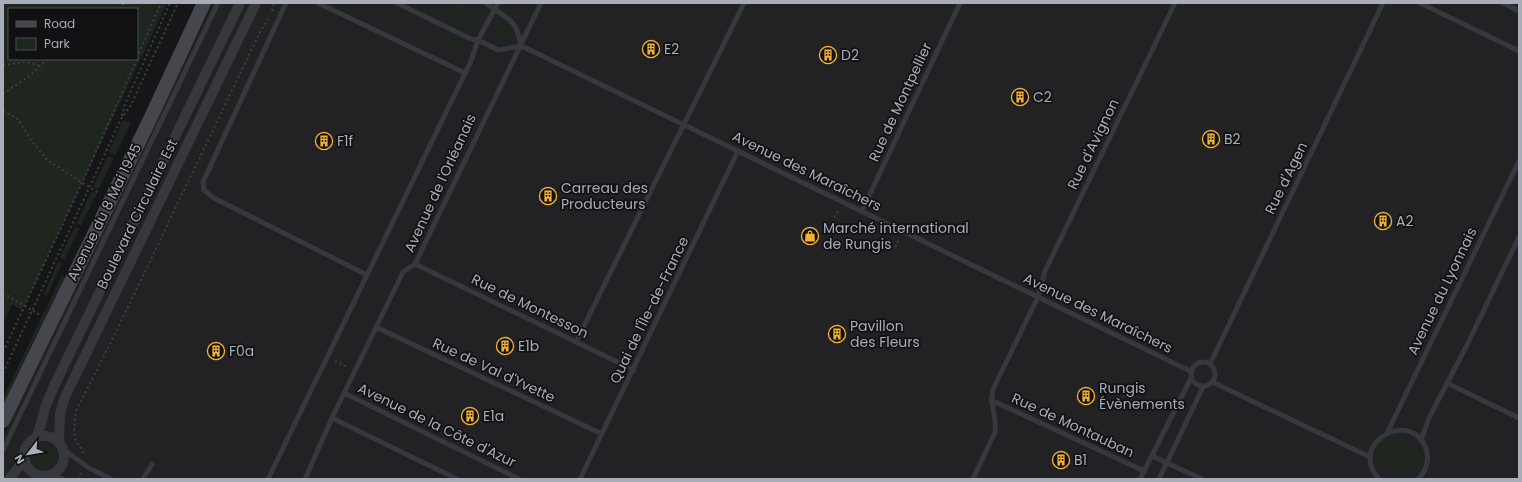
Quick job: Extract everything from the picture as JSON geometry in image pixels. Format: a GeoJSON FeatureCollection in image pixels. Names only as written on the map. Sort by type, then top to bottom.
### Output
{"type":"FeatureCollection","features":[{"type":"Feature","properties":{"kind":"main road","name":"Avenue du 8 Mai 1945"},"geometry":{"type":"LineString","coordinates":[[3,421],[151,117],[204,3]]}},
{"type":"Feature","properties":{"kind":"street"},"geometry":{"type":"LineString","coordinates":[[9,479],[25,459],[27,447],[36,438],[44,411],[54,386],[240,3]]}},
{"type":"Feature","properties":{"kind":"street","name":"Boulevard Circulaire Est"},"geometry":{"type":"LineString","coordinates":[[61,446],[60,413],[65,396],[256,3]]}},
{"type":"Feature","properties":{"kind":"street"},"geometry":{"type":"LineString","coordinates":[[25,459],[30,470],[40,476],[45,477],[60,468],[64,462],[61,446],[48,436],[36,438]]}},
{"type":"Feature","properties":{"kind":"lane"},"geometry":{"type":"LineString","coordinates":[[3,450],[218,3]]}},
{"type":"Feature","properties":{"kind":"lane"},"geometry":{"type":"LineString","coordinates":[[212,17],[221,3]]}},
{"type":"Feature","properties":{"kind":"lane"},"geometry":{"type":"LineString","coordinates":[[286,3],[203,182],[204,190],[214,198],[367,275]]}},
{"type":"Feature","properties":{"kind":"lane"},"geometry":{"type":"LineString","coordinates":[[318,3],[465,73]]}},
{"type":"Feature","properties":{"kind":"lane"},"geometry":{"type":"LineString","coordinates":[[397,3],[471,39],[478,40],[498,50],[521,46],[519,35],[513,21],[494,10],[486,3]]}},
{"type":"Feature","properties":{"kind":"lane"},"geometry":{"type":"LineString","coordinates":[[268,479],[465,73],[478,40],[498,3]]}},
{"type":"Feature","properties":{"kind":"lane","name":"Avenue de l'Orléanais"},"geometry":{"type":"LineString","coordinates":[[305,479],[344,392],[403,272],[415,264],[541,3]]}},
{"type":"Feature","properties":{"kind":"lane"},"geometry":{"type":"LineString","coordinates":[[576,342],[682,125],[744,3]]}},
{"type":"Feature","properties":{"kind":"lane","name":"Rue de Montpellier"},"geometry":{"type":"LineString","coordinates":[[862,211],[960,3]]}},
{"type":"Feature","properties":{"kind":"lane","name":"Rue d'Avignon"},"geometry":{"type":"LineString","coordinates":[[991,400],[993,389],[997,380],[1038,297],[1045,271],[1175,3]]}},
{"type":"Feature","properties":{"kind":"lane","name":"Rue d'Agen"},"geometry":{"type":"LineString","coordinates":[[1210,364],[1383,3]]}},
{"type":"Feature","properties":{"kind":"lane"},"geometry":{"type":"LineString","coordinates":[[1420,3],[1519,51]]}},
{"type":"Feature","properties":{"kind":"lane"},"geometry":{"type":"LineString","coordinates":[[1503,3],[1519,10]]}},
{"type":"Feature","properties":{"kind":"lane","name":"Avenue des Maraîchers"},"geometry":{"type":"LineString","coordinates":[[521,46],[1190,371]]}},
{"type":"Feature","properties":{"kind":"lane","name":"Quai de l'Île-de-France"},"geometry":{"type":"LineString","coordinates":[[580,479],[634,370],[738,151]]}},
{"type":"Feature","properties":{"kind":"lane","name":"Avenue du Lyonnais"},"geometry":{"type":"LineString","coordinates":[[1370,457],[1374,444],[1387,433],[1519,161]]}},
{"type":"Feature","properties":{"kind":"lane"},"geometry":{"type":"LineString","coordinates":[[1421,441],[1429,418],[1519,237]]}},
{"type":"Feature","properties":{"kind":"lane","name":"Rue de Montesson"},"geometry":{"type":"LineString","coordinates":[[415,264],[634,370]]}},
{"type":"Feature","properties":{"kind":"lane","name":"Rue de Val d'Yvette"},"geometry":{"type":"LineString","coordinates":[[376,327],[602,434]]}},
{"type":"Feature","properties":{"kind":"lane"},"geometry":{"type":"LineString","coordinates":[[1202,362],[1210,364],[1215,372],[1209,386],[1204,387],[1195,384],[1191,378],[1190,371],[1193,366],[1202,362]]}},
{"type":"Feature","properties":{"kind":"lane"},"geometry":{"type":"LineString","coordinates":[[1140,479],[1191,378]]}},
{"type":"Feature","properties":{"kind":"lane"},"geometry":{"type":"LineString","coordinates":[[1212,382],[1370,457],[1372,467],[1379,479]]}},
{"type":"Feature","properties":{"kind":"lane"},"geometry":{"type":"LineString","coordinates":[[1447,383],[1519,418]]}},
{"type":"Feature","properties":{"kind":"lane"},"geometry":{"type":"LineString","coordinates":[[1159,479],[1204,387]]}},
{"type":"Feature","properties":{"kind":"lane","name":"Avenue de la Côte d'Azur"},"geometry":{"type":"LineString","coordinates":[[344,392],[519,479]]}},
{"type":"Feature","properties":{"kind":"lane"},"geometry":{"type":"LineString","coordinates":[[973,479],[996,432],[991,400]]}},
{"type":"Feature","properties":{"kind":"lane","name":"Rue de Montauban"},"geometry":{"type":"LineString","coordinates":[[991,400],[1144,471]]}},
{"type":"Feature","properties":{"kind":"lane"},"geometry":{"type":"LineString","coordinates":[[332,418],[457,479]]}},
{"type":"Feature","properties":{"kind":"lane"},"geometry":{"type":"LineString","coordinates":[[1387,433],[1394,431],[1409,432],[1421,441],[1425,447],[1427,462],[1425,469],[1418,479]]}},
{"type":"Feature","properties":{"kind":"lane"},"geometry":{"type":"LineString","coordinates":[[61,446],[84,464],[112,479]]}},
{"type":"Feature","properties":{"kind":"lane"},"geometry":{"type":"LineString","coordinates":[[1152,456],[1200,479]]}},
{"type":"Feature","properties":{"kind":"lane"},"geometry":{"type":"LineString","coordinates":[[143,479],[152,464]]}},
{"type":"Feature","properties":{"kind":"lane"},"geometry":{"type":"LineString","coordinates":[[45,477],[63,479]]}},
{"type":"Feature","properties":{"kind":"path"},"geometry":{"type":"LineString","coordinates":[[3,373],[122,117],[125,104],[170,4],[163,3],[138,57]]}},
{"type":"Feature","properties":{"kind":"path"},"geometry":{"type":"LineString","coordinates":[[122,117],[130,107],[178,3]]}},
{"type":"Feature","properties":{"kind":"path"},"geometry":{"type":"LineString","coordinates":[[78,479],[87,456],[75,439],[74,429],[76,410],[127,311],[260,32],[271,13],[274,3]]}},
{"type":"Feature","properties":{"kind":"path"},"geometry":{"type":"LineString","coordinates":[[3,94],[42,66],[47,60]]}},
{"type":"Feature","properties":{"kind":"path"},"geometry":{"type":"LineString","coordinates":[[3,352],[82,183],[137,60]]}},
{"type":"Feature","properties":{"kind":"path"},"geometry":{"type":"LineString","coordinates":[[3,65],[24,62],[42,66]]}},
{"type":"Feature","properties":{"kind":"path"},"geometry":{"type":"LineString","coordinates":[[3,111],[18,119],[30,139],[47,160],[98,193]]}},
{"type":"Feature","properties":{"kind":"path"},"geometry":{"type":"LineString","coordinates":[[3,293],[41,315]]}},
{"type":"Feature","properties":{"kind":"path"},"geometry":{"type":"LineString","coordinates":[[328,357],[355,371]]}},
{"type":"Feature","properties":{"kind":"shaded area","name":"Marché international de Rungis"},"geometry":{"type":"Polygon","coordinates":[[[213,3],[1519,3],[1519,479],[3,479],[3,437],[213,3]]]}},
{"type":"Feature","properties":{"kind":"green space"},"geometry":{"type":"Polygon","coordinates":[[[3,3],[167,3],[25,305],[21,310],[12,304],[3,324],[3,3]]]}},
{"type":"Feature","properties":{"kind":"green space"},"geometry":{"type":"Polygon","coordinates":[[[461,3],[467,3],[459,21],[441,12],[452,10],[461,3]]]}},
{"type":"Feature","properties":{"kind":"green space"},"geometry":{"type":"Polygon","coordinates":[[[470,8],[475,10],[479,18],[477,23],[472,28],[468,30],[450,22],[452,19],[462,24],[470,8]]]}},
{"type":"Feature","properties":{"kind":"green space"},"geometry":{"type":"Polygon","coordinates":[[[499,24],[505,24],[510,29],[508,38],[505,40],[499,40],[494,35],[494,29],[499,24]]]}},
{"type":"Feature","properties":{"kind":"green space"},"geometry":{"type":"Polygon","coordinates":[[[445,33],[459,43],[459,48],[455,55],[442,50],[445,42],[441,40],[445,33]]]}},
{"type":"Feature","properties":{"kind":"green space"},"geometry":{"type":"Polygon","coordinates":[[[123,120],[131,122],[115,156],[109,152],[123,120]]]}},
{"type":"Feature","properties":{"kind":"green space"},"geometry":{"type":"Polygon","coordinates":[[[108,156],[114,158],[98,190],[93,187],[108,156]]]}},
{"type":"Feature","properties":{"kind":"green space"},"geometry":{"type":"Polygon","coordinates":[[[91,192],[97,193],[81,225],[77,223],[91,192]]]}},
{"type":"Feature","properties":{"kind":"green space"},"geometry":{"type":"Polygon","coordinates":[[[75,227],[80,228],[64,260],[60,257],[75,227]]]}},
{"type":"Feature","properties":{"kind":"green space"},"geometry":{"type":"Polygon","coordinates":[[[58,262],[62,263],[47,296],[44,294],[58,262]]]}},
{"type":"Feature","properties":{"kind":"green space"},"geometry":{"type":"Polygon","coordinates":[[[62,275],[65,277],[3,407],[3,398],[62,275]]]}},
{"type":"Feature","properties":{"kind":"green space"},"geometry":{"type":"Polygon","coordinates":[[[1400,436],[1401,440],[1411,445],[1414,443],[1416,446],[1419,462],[1416,469],[1406,472],[1397,470],[1388,466],[1381,460],[1378,453],[1379,446],[1386,440],[1400,436]]]}},
{"type":"Feature","properties":{"kind":"green space"},"geometry":{"type":"Polygon","coordinates":[[[45,446],[49,447],[55,453],[55,461],[49,467],[45,468],[41,467],[35,461],[34,457],[35,453],[41,447],[45,446]]]}},
{"type":"Feature","properties":{"kind":"place","name":"E2"},"geometry":{"type":"Point","coordinates":[651,49]}},
{"type":"Feature","properties":{"kind":"place","name":"D2"},"geometry":{"type":"Point","coordinates":[828,55]}},
{"type":"Feature","properties":{"kind":"place","name":"C2"},"geometry":{"type":"Point","coordinates":[1020,97]}},
{"type":"Feature","properties":{"kind":"place","name":"B2"},"geometry":{"type":"Point","coordinates":[1211,139]}},
{"type":"Feature","properties":{"kind":"place","name":"F1f"},"geometry":{"type":"Point","coordinates":[324,141]}},
{"type":"Feature","properties":{"kind":"place","name":"Carreau des Producteurs"},"geometry":{"type":"Point","coordinates":[548,196]}},
{"type":"Feature","properties":{"kind":"place","name":"A2"},"geometry":{"type":"Point","coordinates":[1383,221]}},
{"type":"Feature","properties":{"kind":"place","name":"Marché international de Rungis"},"geometry":{"type":"Point","coordinates":[810,236]}},
{"type":"Feature","properties":{"kind":"place","name":"Pavillon des Fleurs"},"geometry":{"type":"Point","coordinates":[837,334]}},
{"type":"Feature","properties":{"kind":"place","name":"E1b"},"geometry":{"type":"Point","coordinates":[505,346]}},
{"type":"Feature","properties":{"kind":"place","name":"F0a"},"geometry":{"type":"Point","coordinates":[216,351]}},
{"type":"Feature","properties":{"kind":"place","name":"Rungis Évènements"},"geometry":{"type":"Point","coordinates":[1086,396]}},
{"type":"Feature","properties":{"kind":"place","name":"E1a"},"geometry":{"type":"Point","coordinates":[470,416]}},
{"type":"Feature","properties":{"kind":"place","name":"B1"},"geometry":{"type":"Point","coordinates":[1061,460]}}]}
